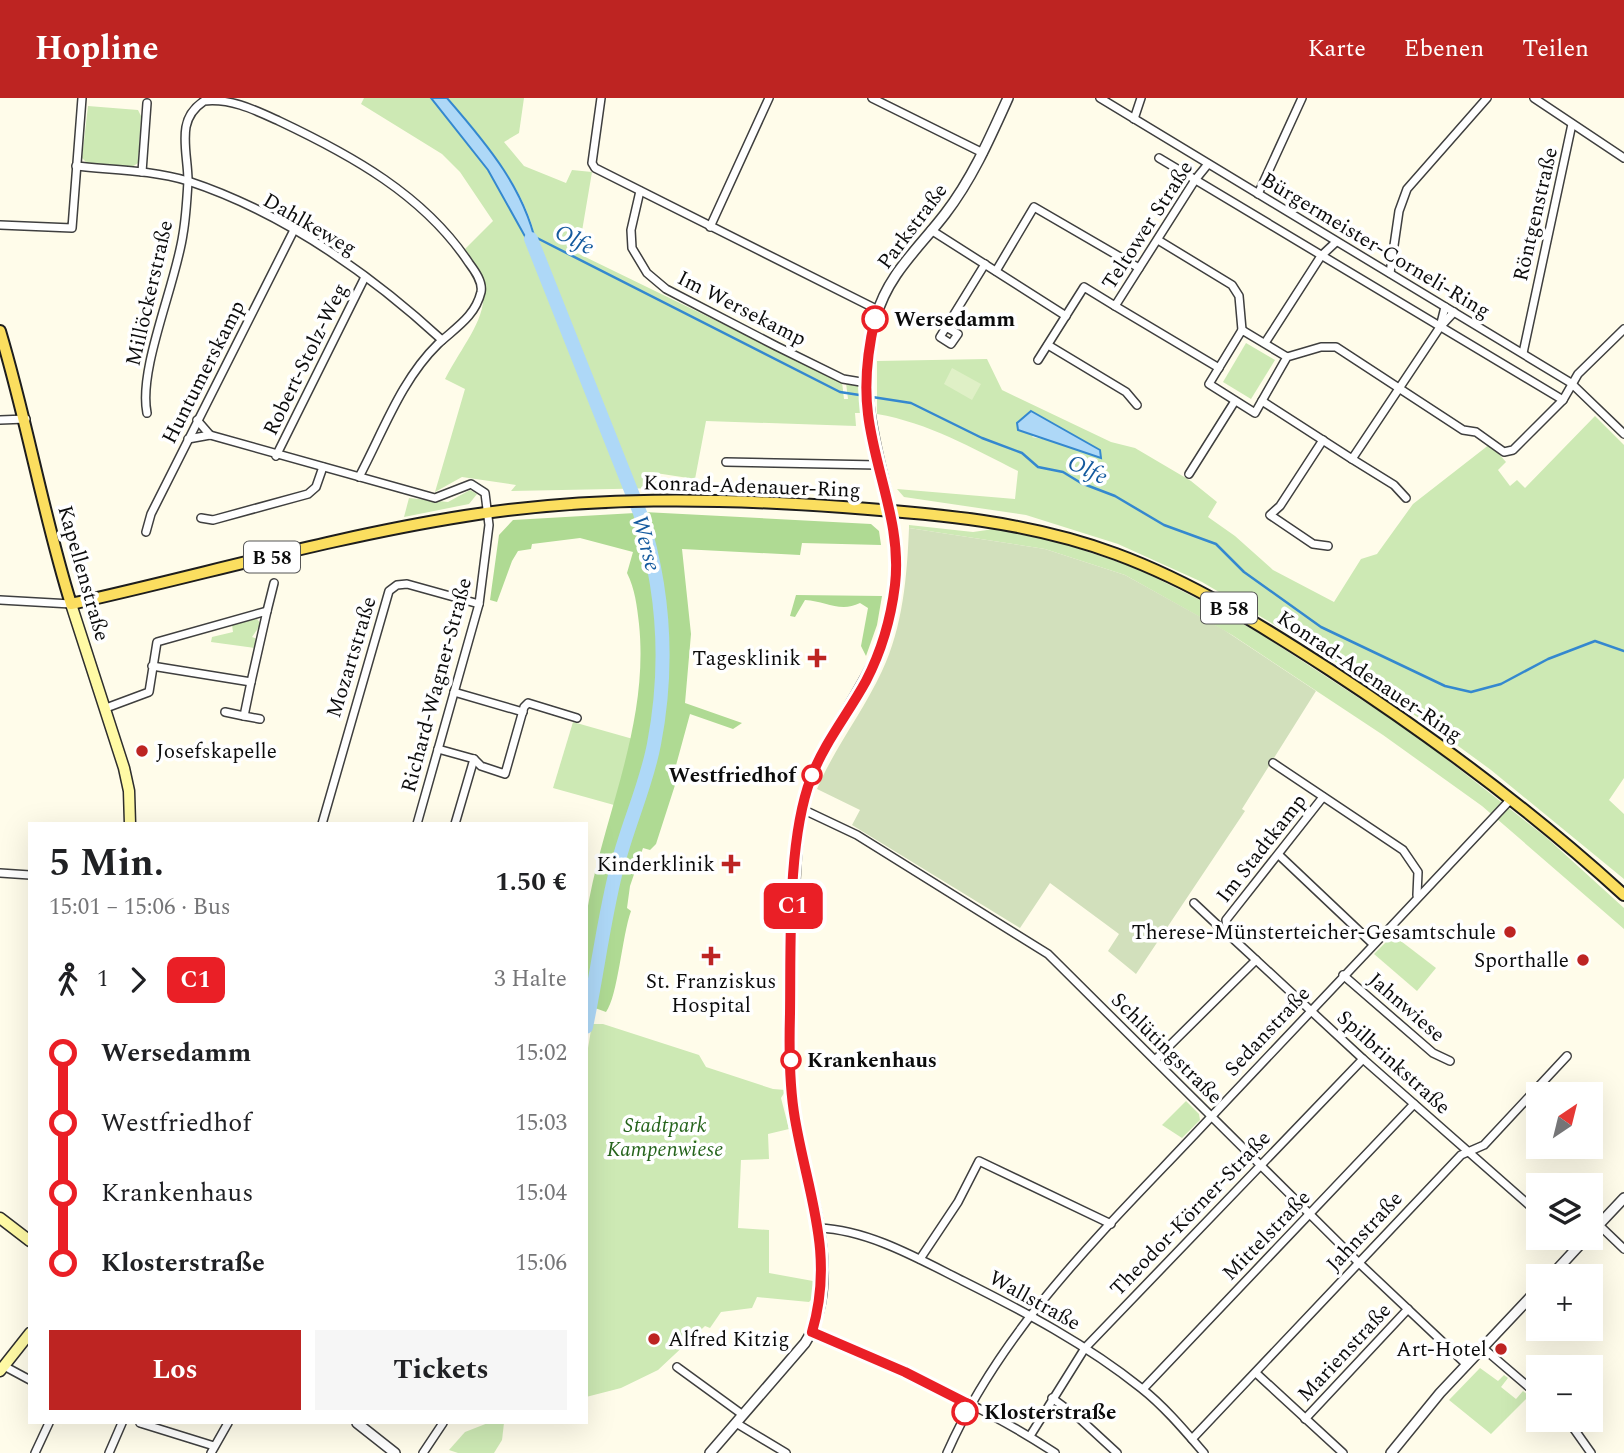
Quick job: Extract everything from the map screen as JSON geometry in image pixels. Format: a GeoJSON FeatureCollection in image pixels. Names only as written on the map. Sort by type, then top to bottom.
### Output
{"type":"FeatureCollection","features":[{"type":"Feature","properties":{"kind":"main road","name":"Kapellenstraße"},"geometry":{"type":"LineString","coordinates":[[0,331],[26,419],[57,558],[106,708],[129,791],[130,822]]}},
{"type":"Feature","properties":{"kind":"main road","name":"Konrad-Adenauer-Ring"},"geometry":{"type":"LineString","coordinates":[[71,604],[376,533],[488,512],[652,500],[776,502],[1016,524],[1103,550],[1167,576],[1229,608],[1317,662],[1422,732],[1511,799],[1624,895]]}},
{"type":"Feature","properties":{"kind":"main road"},"geometry":{"type":"LineString","coordinates":[[0,1218],[28,1239]]}},
{"type":"Feature","properties":{"kind":"main road"},"geometry":{"type":"LineString","coordinates":[[2,1368],[28,1336]]}},
{"type":"Feature","properties":{"kind":"street"},"geometry":{"type":"LineString","coordinates":[[0,225],[72,228],[82,98]]}},
{"type":"Feature","properties":{"kind":"street"},"geometry":{"type":"LineString","coordinates":[[601,98],[592,163],[595,168],[878,310]]}},
{"type":"Feature","properties":{"kind":"street"},"geometry":{"type":"LineString","coordinates":[[710,227],[769,98]]}},
{"type":"Feature","properties":{"kind":"street"},"geometry":{"type":"LineString","coordinates":[[872,98],[983,153]]}},
{"type":"Feature","properties":{"kind":"street","name":"Parkstraße"},"geometry":{"type":"LineString","coordinates":[[812,1332],[823,1286],[819,1228],[796,1121],[791,1081],[793,904],[802,809],[820,757],[865,682],[883,639],[895,585],[891,511],[878,465],[867,392],[869,348],[878,310],[908,255],[965,185],[1008,98]]}},
{"type":"Feature","properties":{"kind":"street","name":"Bürgermeister-Corneli-Ring"},"geometry":{"type":"LineString","coordinates":[[1100,98],[1571,383],[1624,434]]}},
{"type":"Feature","properties":{"kind":"street"},"geometry":{"type":"LineString","coordinates":[[1134,118],[1141,98]]}},
{"type":"Feature","properties":{"kind":"street"},"geometry":{"type":"LineString","coordinates":[[1258,194],[1302,98]]}},
{"type":"Feature","properties":{"kind":"street"},"geometry":{"type":"LineString","coordinates":[[1390,273],[1399,211],[1407,189],[1487,98]]}},
{"type":"Feature","properties":{"kind":"street"},"geometry":{"type":"LineString","coordinates":[[1534,98],[1624,158]]}},
{"type":"Feature","properties":{"kind":"street","name":"Millöckerstraße"},"geometry":{"type":"LineString","coordinates":[[147,413],[144,398],[149,369],[183,235],[188,181],[186,129],[189,118],[204,101],[214,99],[245,106],[305,133],[374,171],[423,210],[457,246],[478,275],[481,290],[475,306],[463,324],[442,340]]}},
{"type":"Feature","properties":{"kind":"street"},"geometry":{"type":"LineString","coordinates":[[142,172],[147,103]]}},
{"type":"Feature","properties":{"kind":"street","name":"Röntgenstraße"},"geometry":{"type":"LineString","coordinates":[[1522,353],[1572,124]]}},
{"type":"Feature","properties":{"kind":"street","name":"Bürgermeister-Corneli-Ring"},"geometry":{"type":"LineString","coordinates":[[1159,158],[1563,400]]}},
{"type":"Feature","properties":{"kind":"street","name":"Teltower Straße"},"geometry":{"type":"LineString","coordinates":[[1115,306],[1195,180],[1208,164]]}},
{"type":"Feature","properties":{"kind":"street","name":"Dahlkeweg"},"geometry":{"type":"LineString","coordinates":[[76,166],[142,172],[188,181],[294,230],[407,307],[442,340]]}},
{"type":"Feature","properties":{"kind":"street","name":"Im Wersekamp"},"geometry":{"type":"LineString","coordinates":[[640,191],[631,230],[632,248],[647,273],[666,289],[867,392]]}},
{"type":"Feature","properties":{"kind":"street"},"geometry":{"type":"LineString","coordinates":[[996,271],[1034,207],[1139,268]]}},
{"type":"Feature","properties":{"kind":"street","name":"Huntumerskamp"},"geometry":{"type":"LineString","coordinates":[[146,532],[151,514],[197,420],[294,230]]}},
{"type":"Feature","properties":{"kind":"street"},"geometry":{"type":"LineString","coordinates":[[931,230],[1066,316]]}},
{"type":"Feature","properties":{"kind":"street"},"geometry":{"type":"LineString","coordinates":[[1321,256],[1325,235]]}},
{"type":"Feature","properties":{"kind":"street"},"geometry":{"type":"LineString","coordinates":[[1158,240],[1232,285],[1239,296],[1242,330],[1209,384],[1255,413],[1287,357],[1321,347],[1336,347],[1463,429],[1476,432],[1504,452],[1513,450],[1563,400],[1571,383],[1624,329]]}},
{"type":"Feature","properties":{"kind":"street"},"geometry":{"type":"LineString","coordinates":[[1265,343],[1321,256],[1336,242]]}},
{"type":"Feature","properties":{"kind":"street"},"geometry":{"type":"LineString","coordinates":[[946,327],[985,264]]}},
{"type":"Feature","properties":{"kind":"street","name":"Robert-Stolz-Weg"},"geometry":{"type":"LineString","coordinates":[[276,456],[365,277]]}},
{"type":"Feature","properties":{"kind":"street","name":"Teltower Straße"},"geometry":{"type":"LineString","coordinates":[[1038,360],[1084,287],[1219,368]]}},
{"type":"Feature","properties":{"kind":"street"},"geometry":{"type":"LineString","coordinates":[[1440,327],[1445,307]]}},
{"type":"Feature","properties":{"kind":"street"},"geometry":{"type":"LineString","coordinates":[[1352,458],[1440,327],[1454,312]]}},
{"type":"Feature","properties":{"kind":"street"},"geometry":{"type":"LineString","coordinates":[[1242,330],[1287,357]]}},
{"type":"Feature","properties":{"kind":"street"},"geometry":{"type":"LineString","coordinates":[[359,477],[416,369],[442,340]]}},
{"type":"Feature","properties":{"kind":"street"},"geometry":{"type":"LineString","coordinates":[[1048,345],[1126,392],[1137,405]]}},
{"type":"Feature","properties":{"kind":"street"},"geometry":{"type":"LineString","coordinates":[[1563,400],[1582,393]]}},
{"type":"Feature","properties":{"kind":"street"},"geometry":{"type":"LineString","coordinates":[[1189,474],[1235,401]]}},
{"type":"Feature","properties":{"kind":"street"},"geometry":{"type":"LineString","coordinates":[[1262,401],[1394,485],[1405,498]]}},
{"type":"Feature","properties":{"kind":"street"},"geometry":{"type":"LineString","coordinates":[[0,420],[26,419]]}},
{"type":"Feature","properties":{"kind":"street"},"geometry":{"type":"LineString","coordinates":[[197,420],[210,435]]}},
{"type":"Feature","properties":{"kind":"street"},"geometry":{"type":"LineString","coordinates":[[188,439],[210,435],[276,456],[435,498],[475,485],[486,496],[488,512]]}},
{"type":"Feature","properties":{"kind":"street"},"geometry":{"type":"LineString","coordinates":[[1323,440],[1280,506],[1270,515],[1313,544],[1328,546]]}},
{"type":"Feature","properties":{"kind":"street"},"geometry":{"type":"LineString","coordinates":[[726,462],[878,465]]}},
{"type":"Feature","properties":{"kind":"street"},"geometry":{"type":"LineString","coordinates":[[201,518],[213,520],[308,494],[316,487],[323,467]]}},
{"type":"Feature","properties":{"kind":"street","name":"Richard-Wagner-Straße"},"geometry":{"type":"LineString","coordinates":[[418,822],[479,604],[488,512]]}},
{"type":"Feature","properties":{"kind":"street"},"geometry":{"type":"LineString","coordinates":[[244,716],[274,583]]}},
{"type":"Feature","properties":{"kind":"street","name":"Mozartstraße"},"geometry":{"type":"LineString","coordinates":[[322,822],[389,591],[397,585],[407,584],[479,604]]}},
{"type":"Feature","properties":{"kind":"street"},"geometry":{"type":"LineString","coordinates":[[0,600],[71,604]]}},
{"type":"Feature","properties":{"kind":"street"},"geometry":{"type":"LineString","coordinates":[[106,708],[149,692],[157,642],[267,611]]}},
{"type":"Feature","properties":{"kind":"street"},"geometry":{"type":"LineString","coordinates":[[152,666],[251,682]]}},
{"type":"Feature","properties":{"kind":"street"},"geometry":{"type":"LineString","coordinates":[[454,692],[523,712]]}},
{"type":"Feature","properties":{"kind":"street"},"geometry":{"type":"LineString","coordinates":[[439,749],[474,760],[481,766],[505,774],[525,705],[530,703],[578,718]]}},
{"type":"Feature","properties":{"kind":"street"},"geometry":{"type":"LineString","coordinates":[[225,712],[260,719]]}},
{"type":"Feature","properties":{"kind":"street"},"geometry":{"type":"LineString","coordinates":[[456,822],[474,760]]}},
{"type":"Feature","properties":{"kind":"street"},"geometry":{"type":"LineString","coordinates":[[1273,763],[1393,842],[1411,858],[1419,879],[1417,896]]}},
{"type":"Feature","properties":{"kind":"street","name":"Im Stadtkamp"},"geometry":{"type":"LineString","coordinates":[[1228,934],[1226,920],[1280,856],[1323,797]]}},
{"type":"Feature","properties":{"kind":"street","name":"Sedanstraße"},"geometry":{"type":"LineString","coordinates":[[1029,1314],[1310,1010],[1511,799]]}},
{"type":"Feature","properties":{"kind":"street","name":"Schlütingstraße"},"geometry":{"type":"LineString","coordinates":[[802,809],[857,835],[1048,954],[1359,1263],[1467,1365]]}},
{"type":"Feature","properties":{"kind":"street"},"geometry":{"type":"LineString","coordinates":[[1280,856],[1373,944]]}},
{"type":"Feature","properties":{"kind":"street"},"geometry":{"type":"LineString","coordinates":[[0,873],[28,875]]}},
{"type":"Feature","properties":{"kind":"street","name":"Spilbrinkstraße"},"geometry":{"type":"LineString","coordinates":[[1194,903],[1363,1059],[1526,1202]]}},
{"type":"Feature","properties":{"kind":"street"},"geometry":{"type":"LineString","coordinates":[[1155,1060],[1255,960]]}},
{"type":"Feature","properties":{"kind":"street","name":"Jahnwiese"},"geometry":{"type":"LineString","coordinates":[[1343,975],[1433,1053],[1450,1062]]}},
{"type":"Feature","properties":{"kind":"street","name":"Jahnstraße"},"geometry":{"type":"LineString","coordinates":[[1192,1439],[1461,1155],[1484,1146],[1567,1056]]}},
{"type":"Feature","properties":{"kind":"street","name":"Theodor-Körner-Straße"},"geometry":{"type":"LineString","coordinates":[[1030,1436],[1085,1348],[1363,1059]]}},
{"type":"Feature","properties":{"kind":"street","name":"Mittelstraße"},"geometry":{"type":"LineString","coordinates":[[1143,1389],[1414,1104]]}},
{"type":"Feature","properties":{"kind":"street"},"geometry":{"type":"LineString","coordinates":[[920,1259],[958,1202],[979,1161],[1111,1224]]}},
{"type":"Feature","properties":{"kind":"street"},"geometry":{"type":"LineString","coordinates":[[1603,1220],[1624,1198]]}},
{"type":"Feature","properties":{"kind":"street","name":"Wallstraße"},"geometry":{"type":"LineString","coordinates":[[819,1228],[843,1229],[920,1259],[1029,1314],[1085,1348],[1143,1389],[1204,1453]]}},
{"type":"Feature","properties":{"kind":"street"},"geometry":{"type":"LineString","coordinates":[[1603,1228],[1624,1249]]}},
{"type":"Feature","properties":{"kind":"street"},"geometry":{"type":"LineString","coordinates":[[1562,1264],[1575,1250]]}},
{"type":"Feature","properties":{"kind":"street"},"geometry":{"type":"LineString","coordinates":[[1391,1453],[1526,1302]]}},
{"type":"Feature","properties":{"kind":"street","name":"Marienstraße"},"geometry":{"type":"LineString","coordinates":[[1305,1419],[1408,1309]]}},
{"type":"Feature","properties":{"kind":"street"},"geometry":{"type":"LineString","coordinates":[[947,1453],[970,1405],[1029,1314]]}},
{"type":"Feature","properties":{"kind":"street"},"geometry":{"type":"LineString","coordinates":[[710,1453],[812,1332],[905,1372],[1030,1436],[1055,1453]]}},
{"type":"Feature","properties":{"kind":"street"},"geometry":{"type":"LineString","coordinates":[[1483,1348],[1526,1385]]}},
{"type":"Feature","properties":{"kind":"street"},"geometry":{"type":"LineString","coordinates":[[677,1367],[786,1453]]}},
{"type":"Feature","properties":{"kind":"street"},"geometry":{"type":"LineString","coordinates":[[2,1368],[28,1379]]}},
{"type":"Feature","properties":{"kind":"street"},"geometry":{"type":"LineString","coordinates":[[1256,1373],[1343,1453]]}},
{"type":"Feature","properties":{"kind":"street"},"geometry":{"type":"LineString","coordinates":[[1052,1398],[1079,1418],[1117,1453]]}},
{"type":"Feature","properties":{"kind":"street"},"geometry":{"type":"LineString","coordinates":[[35,1453],[49,1424]]}},
{"type":"Feature","properties":{"kind":"street"},"geometry":{"type":"LineString","coordinates":[[109,1453],[122,1424]]}},
{"type":"Feature","properties":{"kind":"street"},"geometry":{"type":"LineString","coordinates":[[143,1424],[213,1450],[227,1424]]}},
{"type":"Feature","properties":{"kind":"street"},"geometry":{"type":"LineString","coordinates":[[358,1424],[395,1453]]}},
{"type":"Feature","properties":{"kind":"street"},"geometry":{"type":"LineString","coordinates":[[423,1453],[442,1424]]}},
{"type":"Feature","properties":{"kind":"street"},"geometry":{"type":"LineString","coordinates":[[1576,1432],[1591,1453]]}},
{"type":"Feature","properties":{"kind":"green space"},"geometry":{"type":"Polygon","coordinates":[[[364,98],[431,98],[488,170],[537,253],[534,232],[517,190],[476,131],[447,98],[524,98],[519,133],[504,142],[524,166],[566,183],[572,170],[592,172],[581,237],[575,252],[842,382],[844,399],[848,399],[846,383],[858,386],[861,413],[855,413],[856,426],[706,421],[695,479],[649,472],[663,488],[511,491],[516,485],[462,477],[435,492],[465,389],[445,379],[474,329],[483,300],[483,285],[477,268],[465,249],[493,221],[460,172],[442,154],[361,104],[364,98]]]}},
{"type":"Feature","properties":{"kind":"green space"},"geometry":{"type":"Polygon","coordinates":[[[88,106],[138,110],[141,116],[138,163],[132,167],[87,163],[82,158],[88,106]]]}},
{"type":"Feature","properties":{"kind":"green space"},"geometry":{"type":"Polygon","coordinates":[[[1246,343],[1275,360],[1251,399],[1223,382],[1246,343]]]}},
{"type":"Feature","properties":{"kind":"green space"},"geometry":{"type":"Polygon","coordinates":[[[987,359],[1002,390],[1111,442],[1135,448],[1191,481],[1217,502],[1208,517],[1235,536],[1273,570],[1334,602],[1361,559],[1377,554],[1413,504],[1490,444],[1506,462],[1498,470],[1510,486],[1517,480],[1525,488],[1595,416],[1624,445],[1624,778],[1609,800],[1624,814],[1624,879],[1491,770],[1435,729],[1324,654],[1202,582],[1118,544],[1026,515],[904,497],[897,489],[1015,499],[1018,471],[932,430],[877,414],[877,361],[987,359]],[[1049,422],[1032,437],[1082,449],[1100,450],[1049,422]]]}},
{"type":"Feature","properties":{"kind":"green space"},"geometry":{"type":"Polygon","coordinates":[[[952,368],[981,384],[972,400],[944,384],[952,368]]]}},
{"type":"Feature","properties":{"kind":"green space"},"geometry":{"type":"Polygon","coordinates":[[[470,490],[477,494],[469,504],[404,517],[409,498],[448,502],[470,490]]]}},
{"type":"Feature","properties":{"kind":"green space"},"geometry":{"type":"Polygon","coordinates":[[[644,512],[871,524],[879,531],[881,545],[802,543],[800,555],[682,549],[691,634],[685,703],[742,723],[733,729],[690,714],[672,780],[676,782],[656,844],[650,850],[643,848],[630,886],[627,908],[631,911],[614,993],[606,1012],[595,1008],[611,906],[623,856],[657,749],[666,690],[663,600],[644,512]]]}},
{"type":"Feature","properties":{"kind":"green space"},"geometry":{"type":"Polygon","coordinates":[[[635,513],[651,569],[659,656],[656,715],[644,775],[610,883],[588,993],[588,908],[624,764],[638,695],[639,624],[634,591],[627,573],[633,552],[580,538],[532,544],[531,549],[518,551],[497,602],[490,600],[499,535],[513,520],[635,513]]]}},
{"type":"Feature","properties":{"kind":"green space"},"geometry":{"type":"Polygon","coordinates":[[[909,525],[973,532],[994,529],[1059,542],[1136,568],[1208,604],[1264,636],[1417,736],[1547,838],[1624,908],[1624,929],[1482,806],[1383,735],[1232,635],[1125,575],[1045,549],[909,528],[909,525]]]}},
{"type":"Feature","properties":{"kind":"green space","name":"Westfriedhof"},"geometry":{"type":"Polygon","coordinates":[[[909,528],[1045,549],[1125,575],[1224,630],[1316,691],[1242,809],[1245,811],[1136,974],[1108,951],[1119,934],[1050,883],[1020,928],[852,825],[860,810],[817,789],[882,671],[895,637],[903,601],[909,528]]]}},
{"type":"Feature","properties":{"kind":"green space"},"geometry":{"type":"Polygon","coordinates":[[[796,595],[882,596],[877,625],[866,656],[861,646],[868,608],[860,603],[839,607],[805,600],[795,617],[790,616],[796,595]]]}},
{"type":"Feature","properties":{"kind":"green space"},"geometry":{"type":"Polygon","coordinates":[[[257,619],[261,624],[252,637],[257,639],[255,648],[211,642],[212,637],[233,632],[232,625],[257,619]]]}},
{"type":"Feature","properties":{"kind":"green space"},"geometry":{"type":"Polygon","coordinates":[[[573,722],[633,739],[614,805],[553,788],[573,722]]]}},
{"type":"Feature","properties":{"kind":"green space"},"geometry":{"type":"Polygon","coordinates":[[[1393,935],[1436,968],[1417,991],[1374,954],[1393,935]]]}},
{"type":"Feature","properties":{"kind":"green space","name":"Stadtpark Kampenwiese"},"geometry":{"type":"Polygon","coordinates":[[[592,1024],[603,1024],[699,1055],[706,1067],[773,1089],[786,1090],[781,1098],[789,1129],[768,1134],[769,1159],[741,1160],[738,1228],[769,1230],[769,1273],[813,1281],[813,1298],[809,1302],[757,1297],[752,1308],[721,1312],[710,1328],[705,1326],[658,1370],[621,1388],[588,1396],[588,1048],[592,1024]]]}},
{"type":"Feature","properties":{"kind":"green space"},"geometry":{"type":"Polygon","coordinates":[[[1186,1101],[1199,1114],[1200,1120],[1182,1138],[1162,1125],[1186,1101]]]}},
{"type":"Feature","properties":{"kind":"green space"},"geometry":{"type":"Polygon","coordinates":[[[1480,1368],[1498,1381],[1504,1375],[1508,1378],[1501,1387],[1516,1399],[1523,1391],[1526,1394],[1526,1399],[1491,1434],[1449,1400],[1480,1368]]]}},
{"type":"Feature","properties":{"kind":"green space"},"geometry":{"type":"Polygon","coordinates":[[[485,1424],[504,1424],[502,1440],[494,1453],[458,1453],[449,1450],[465,1432],[485,1424]]]}},
{"type":"Feature","properties":{"kind":"water"},"geometry":{"type":"Polygon","coordinates":[[[431,98],[447,98],[491,151],[525,210],[538,254],[527,240],[488,170],[431,98]]]}},
{"type":"Feature","properties":{"kind":"water"},"geometry":{"type":"Polygon","coordinates":[[[1031,411],[1100,450],[1101,458],[1018,430],[1017,423],[1031,411]]]}},
{"type":"Feature","properties":{"kind":"waterway","name":"Olfe"},"geometry":{"type":"LineString","coordinates":[[535,237],[840,392],[911,403],[982,438],[1022,453],[1038,467],[1063,472],[1081,483],[1115,496],[1164,525],[1216,544],[1244,572],[1321,627],[1445,686],[1471,692],[1501,684],[1548,659],[1595,641],[1624,651]]}},
{"type":"Feature","properties":{"kind":"waterway","name":"Werse"},"geometry":{"type":"LineString","coordinates":[[531,239],[640,513],[654,570],[662,627],[662,686],[654,744],[616,871],[588,1016]]}},
{"type":"Feature","properties":{"kind":"bus line","name":"C1"},"geometry":{"type":"LineString","coordinates":[[875,319],[869,354],[867,411],[891,511],[895,585],[886,632],[873,667],[820,757],[802,809],[797,834],[793,897],[790,1023],[792,1098],[819,1228],[823,1286],[812,1332],[905,1372],[970,1405],[965,1412]]}},
{"type":"Feature","properties":{"kind":"place","name":"Wersedamm"},"geometry":{"type":"Point","coordinates":[875,319]}},
{"type":"Feature","properties":{"kind":"place","name":"Tagesklinik"},"geometry":{"type":"Point","coordinates":[817,658]}},
{"type":"Feature","properties":{"kind":"place","name":"Josefskapelle"},"geometry":{"type":"Point","coordinates":[142,751]}},
{"type":"Feature","properties":{"kind":"place","name":"Westfriedhof"},"geometry":{"type":"Point","coordinates":[812,775]}},
{"type":"Feature","properties":{"kind":"place","name":"Kinderklinik"},"geometry":{"type":"Point","coordinates":[731,864]}},
{"type":"Feature","properties":{"kind":"place","name":"Therese-Münsterteicher-Gesamtschule"},"geometry":{"type":"Point","coordinates":[1510,932]}},
{"type":"Feature","properties":{"kind":"place","name":"St. Franziskus Hospital"},"geometry":{"type":"Point","coordinates":[711,956]}},
{"type":"Feature","properties":{"kind":"place","name":"Sporthalle"},"geometry":{"type":"Point","coordinates":[1583,960]}},
{"type":"Feature","properties":{"kind":"place","name":"Krankenhaus"},"geometry":{"type":"Point","coordinates":[791,1060]}},
{"type":"Feature","properties":{"kind":"place","name":"Alfred Kitzig"},"geometry":{"type":"Point","coordinates":[654,1339]}},
{"type":"Feature","properties":{"kind":"place","name":"Art-Hotel"},"geometry":{"type":"Point","coordinates":[1501,1349]}},
{"type":"Feature","properties":{"kind":"place","name":"Klosterstraße"},"geometry":{"type":"Point","coordinates":[965,1412]}}]}
